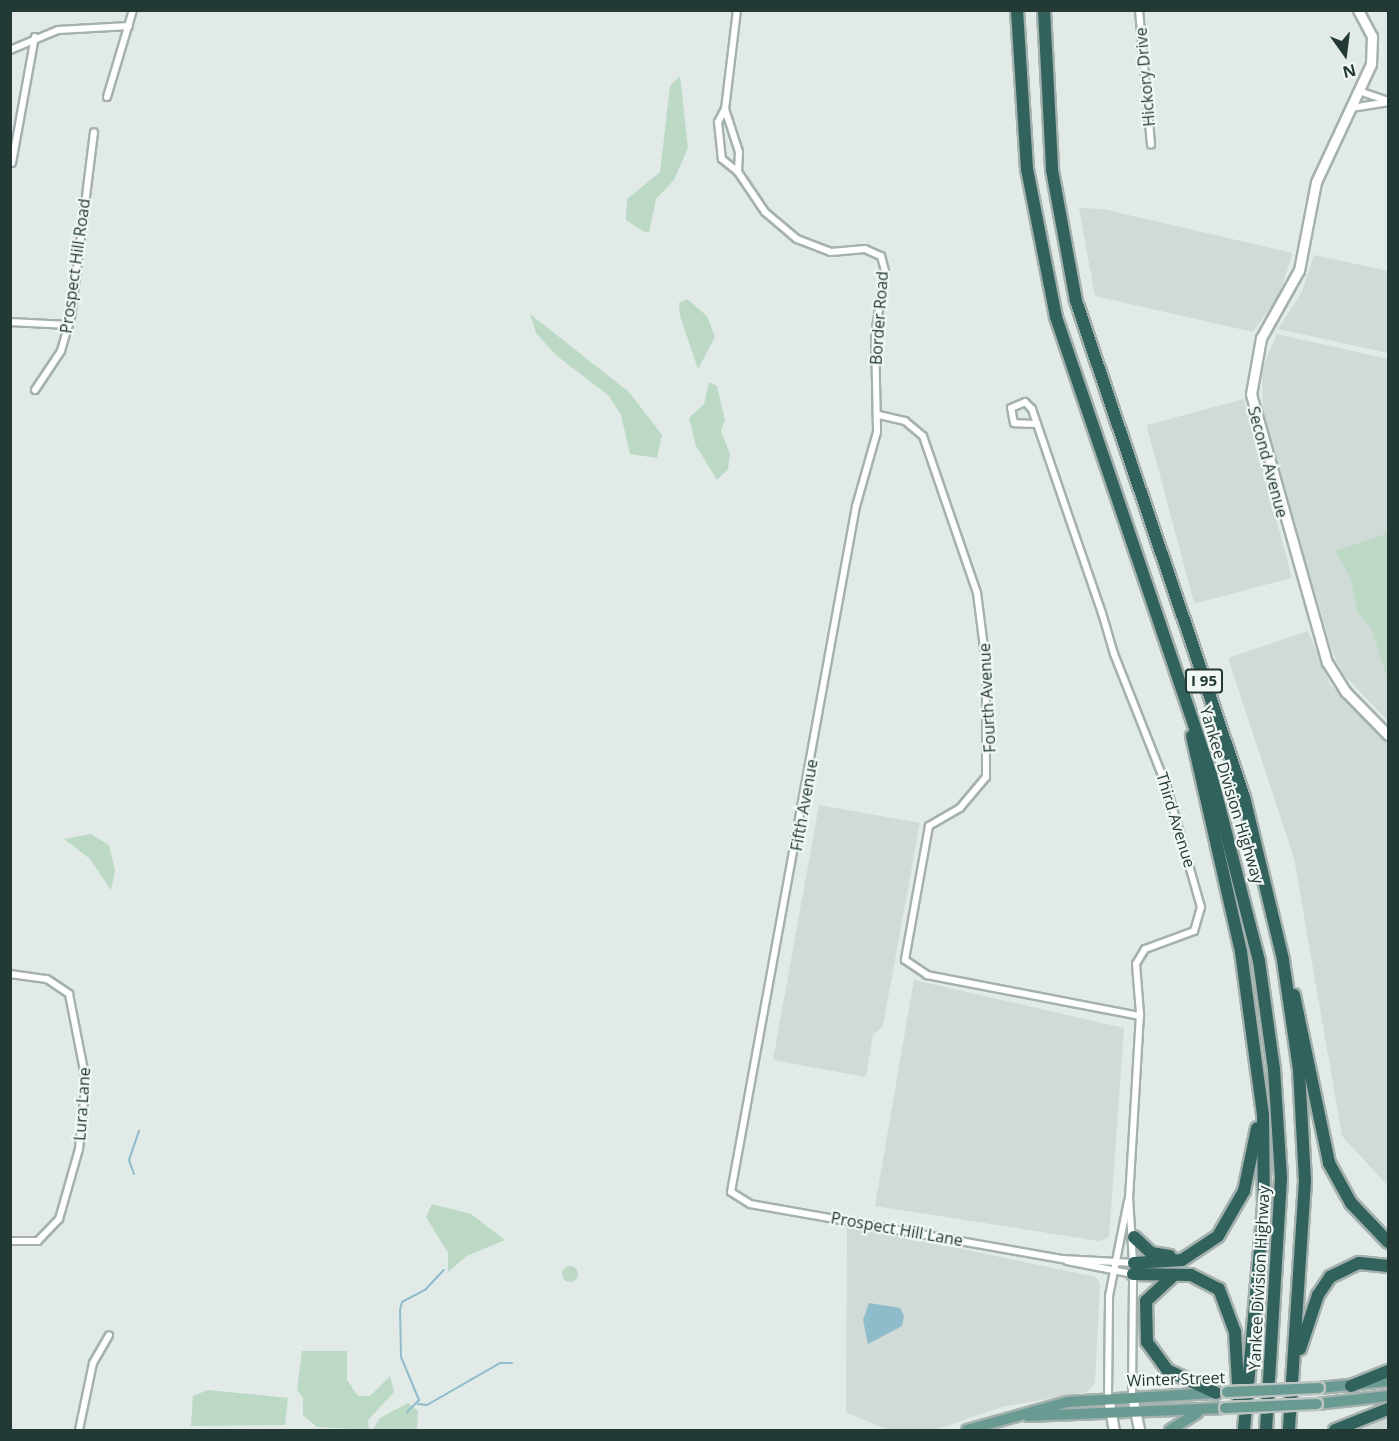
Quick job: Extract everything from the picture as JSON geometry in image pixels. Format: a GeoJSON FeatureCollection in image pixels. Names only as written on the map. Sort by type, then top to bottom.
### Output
{"type":"FeatureCollection","features":[{"type":"Feature","properties":{"kind":"highway","name":"Yankee Division Highway"},"geometry":{"type":"LineString","coordinates":[[1017,10],[1024,142],[1051,295],[1188,708],[1242,882],[1272,1051],[1281,1232],[1266,1431]]}},
{"type":"Feature","properties":{"kind":"highway","name":"Yankee Division Highway"},"geometry":{"type":"LineString","coordinates":[[1044,10],[1052,170],[1076,301],[1244,797],[1285,970],[1304,1172],[1295,1362],[1289,1431]]}},
{"type":"Feature","properties":{"kind":"highway"},"geometry":{"type":"LineString","coordinates":[[1188,708],[1196,768],[1241,952],[1259,1090],[1264,1192],[1244,1431]]}},
{"type":"Feature","properties":{"kind":"highway"},"geometry":{"type":"LineString","coordinates":[[1285,970],[1302,1017],[1329,1164],[1351,1203],[1389,1242]]}},
{"type":"Feature","properties":{"kind":"highway"},"geometry":{"type":"LineString","coordinates":[[1133,1268],[1187,1258],[1222,1231],[1250,1172],[1259,1090]]}},
{"type":"Feature","properties":{"kind":"highway"},"geometry":{"type":"LineString","coordinates":[[1134,1237],[1151,1253],[1168,1257],[1222,1231]]}},
{"type":"Feature","properties":{"kind":"highway"},"geometry":{"type":"LineString","coordinates":[[1295,1362],[1318,1295],[1330,1277],[1359,1263],[1389,1266]]}},
{"type":"Feature","properties":{"kind":"highway"},"geometry":{"type":"LineString","coordinates":[[1133,1268],[1175,1274],[1212,1283],[1228,1305],[1237,1350],[1239,1431]]}},
{"type":"Feature","properties":{"kind":"highway"},"geometry":{"type":"LineString","coordinates":[[1175,1274],[1146,1301],[1145,1338],[1167,1370],[1221,1393]]}},
{"type":"Feature","properties":{"kind":"highway"},"geometry":{"type":"LineString","coordinates":[[1351,1386],[1389,1371]]}},
{"type":"Feature","properties":{"kind":"highway"},"geometry":{"type":"LineString","coordinates":[[1335,1431],[1389,1409]]}},
{"type":"Feature","properties":{"kind":"main road","name":"Winter Street"},"geometry":{"type":"LineString","coordinates":[[1022,1415],[1108,1397],[1319,1388],[1389,1381]]}},
{"type":"Feature","properties":{"kind":"main road","name":"Winter Street"},"geometry":{"type":"LineString","coordinates":[[1022,1415],[1109,1410],[1225,1410],[1317,1404],[1389,1396]]}},
{"type":"Feature","properties":{"kind":"main road"},"geometry":{"type":"LineString","coordinates":[[1170,1431],[1190,1415],[1225,1410]]}},
{"type":"Feature","properties":{"kind":"main road"},"geometry":{"type":"LineString","coordinates":[[967,1431],[1022,1415]]}},
{"type":"Feature","properties":{"kind":"street"},"geometry":{"type":"LineString","coordinates":[[107,97],[133,10]]}},
{"type":"Feature","properties":{"kind":"street","name":"Border Road"},"geometry":{"type":"LineString","coordinates":[[737,10],[725,109],[717,142],[722,159],[738,172],[765,212],[797,239],[831,252],[865,249],[881,256],[885,271],[875,335],[879,415]]}},
{"type":"Feature","properties":{"kind":"street","name":"Hickory Drive"},"geometry":{"type":"LineString","coordinates":[[1139,10],[1150,144]]}},
{"type":"Feature","properties":{"kind":"street","name":"Second Avenue"},"geometry":{"type":"LineString","coordinates":[[1358,10],[1373,48],[1359,91],[1313,190],[1296,279],[1259,344],[1251,394],[1327,662],[1346,692],[1389,735]]}},
{"type":"Feature","properties":{"kind":"street"},"geometry":{"type":"LineString","coordinates":[[10,50],[35,37],[70,28],[129,26]]}},
{"type":"Feature","properties":{"kind":"street"},"geometry":{"type":"LineString","coordinates":[[12,163],[35,37]]}},
{"type":"Feature","properties":{"kind":"street"},"geometry":{"type":"LineString","coordinates":[[1359,91],[1389,102]]}},
{"type":"Feature","properties":{"kind":"street"},"geometry":{"type":"LineString","coordinates":[[1351,108],[1389,102]]}},
{"type":"Feature","properties":{"kind":"street","name":"Border Road"},"geometry":{"type":"LineString","coordinates":[[725,109],[739,152],[738,172]]}},
{"type":"Feature","properties":{"kind":"street","name":"Prospect Hill Road"},"geometry":{"type":"LineString","coordinates":[[35,390],[61,351],[69,325],[94,132]]}},
{"type":"Feature","properties":{"kind":"street"},"geometry":{"type":"LineString","coordinates":[[10,322],[69,325]]}},
{"type":"Feature","properties":{"kind":"street","name":"Third Avenue"},"geometry":{"type":"LineString","coordinates":[[1037,424],[1014,423],[1011,408],[1019,402],[1029,404],[1037,424],[1114,654],[1167,788],[1200,902],[1200,921],[1194,931],[1139,955],[1140,1016],[1129,1197],[1113,1273],[1108,1397]]}},
{"type":"Feature","properties":{"kind":"street","name":"Fourth Avenue"},"geometry":{"type":"LineString","coordinates":[[879,415],[905,421],[923,436],[977,593],[986,663],[986,777],[964,805],[929,826],[905,960],[927,975],[1140,1016]]}},
{"type":"Feature","properties":{"kind":"street","name":"Fifth Avenue"},"geometry":{"type":"LineString","coordinates":[[732,1195],[730,1180],[793,870],[856,506],[879,415]]}},
{"type":"Feature","properties":{"kind":"street","name":"Lura Lane"},"geometry":{"type":"LineString","coordinates":[[10,974],[47,979],[69,994],[86,1081],[79,1149],[59,1220],[38,1241],[10,1240]]}},
{"type":"Feature","properties":{"kind":"street","name":"Prospect Hill Lane"},"geometry":{"type":"LineString","coordinates":[[732,1195],[750,1204],[1063,1259],[1115,1263],[1133,1268]]}},
{"type":"Feature","properties":{"kind":"street","name":"Third Avenue"},"geometry":{"type":"LineString","coordinates":[[1129,1197],[1134,1237],[1132,1396]]}},
{"type":"Feature","properties":{"kind":"street","name":"Prospect Hill Lane"},"geometry":{"type":"LineString","coordinates":[[1063,1259],[1113,1273],[1133,1268]]}},
{"type":"Feature","properties":{"kind":"street"},"geometry":{"type":"LineString","coordinates":[[79,1431],[93,1363],[109,1335]]}},
{"type":"Feature","properties":{"kind":"street"},"geometry":{"type":"LineString","coordinates":[[1132,1396],[1139,1431]]}},
{"type":"Feature","properties":{"kind":"street"},"geometry":{"type":"LineString","coordinates":[[1108,1397],[1114,1431]]}},
{"type":"Feature","properties":{"kind":"shaded area"},"geometry":{"type":"Polygon","coordinates":[[[1079,208],[1103,209],[1293,253],[1279,295],[1253,332],[1095,296],[1079,208]]]}},
{"type":"Feature","properties":{"kind":"shaded area"},"geometry":{"type":"Polygon","coordinates":[[[1314,255],[1388,271],[1388,353],[1278,329],[1302,292],[1314,255]]]}},
{"type":"Feature","properties":{"kind":"shaded area"},"geometry":{"type":"Polygon","coordinates":[[[1277,334],[1388,359],[1388,721],[1343,674],[1333,653],[1263,418],[1262,369],[1277,334]]]}},
{"type":"Feature","properties":{"kind":"shaded area"},"geometry":{"type":"Polygon","coordinates":[[[1244,399],[1292,578],[1194,604],[1146,425],[1244,399]]]}},
{"type":"Feature","properties":{"kind":"shaded area"},"geometry":{"type":"Polygon","coordinates":[[[1308,631],[1330,684],[1388,744],[1388,1186],[1342,1136],[1294,858],[1228,658],[1308,631]]]}},
{"type":"Feature","properties":{"kind":"shaded area"},"geometry":{"type":"Polygon","coordinates":[[[819,805],[920,823],[883,1026],[873,1035],[866,1077],[773,1060],[819,805]]]}},
{"type":"Feature","properties":{"kind":"shaded area"},"geometry":{"type":"Polygon","coordinates":[[[914,980],[1124,1028],[1109,1237],[1099,1241],[875,1206],[914,980]]]}},
{"type":"Feature","properties":{"kind":"shaded area"},"geometry":{"type":"Polygon","coordinates":[[[847,1225],[1096,1277],[1100,1284],[1095,1383],[1087,1392],[1001,1407],[935,1430],[888,1430],[846,1412],[847,1225]]]}},
{"type":"Feature","properties":{"kind":"shaded area"},"geometry":{"type":"Polygon","coordinates":[[[1388,1415],[1388,1430],[1347,1430],[1388,1415]]]}},
{"type":"Feature","properties":{"kind":"green space"},"geometry":{"type":"Polygon","coordinates":[[[680,76],[688,148],[674,180],[656,199],[649,233],[626,220],[627,199],[660,172],[670,86],[680,76]]]}},
{"type":"Feature","properties":{"kind":"green space"},"geometry":{"type":"Polygon","coordinates":[[[687,299],[707,316],[715,337],[698,369],[680,316],[679,303],[687,299]]]}},
{"type":"Feature","properties":{"kind":"green space"},"geometry":{"type":"Polygon","coordinates":[[[530,314],[629,392],[662,435],[657,458],[630,454],[621,415],[609,396],[557,356],[536,333],[530,314]]]}},
{"type":"Feature","properties":{"kind":"green space"},"geometry":{"type":"Polygon","coordinates":[[[709,382],[717,386],[725,420],[721,431],[730,454],[728,469],[717,480],[696,446],[689,418],[704,404],[709,382]]]}},
{"type":"Feature","properties":{"kind":"green space"},"geometry":{"type":"Polygon","coordinates":[[[1388,533],[1388,681],[1372,630],[1357,611],[1351,579],[1335,551],[1388,533]]]}},
{"type":"Feature","properties":{"kind":"green space"},"geometry":{"type":"Polygon","coordinates":[[[91,834],[109,845],[115,870],[111,890],[90,859],[64,839],[91,834]]]}},
{"type":"Feature","properties":{"kind":"green space"},"geometry":{"type":"Polygon","coordinates":[[[432,1204],[471,1214],[505,1240],[467,1256],[448,1272],[448,1253],[426,1217],[432,1204]]]}},
{"type":"Feature","properties":{"kind":"green space"},"geometry":{"type":"Polygon","coordinates":[[[567,1266],[573,1266],[578,1274],[576,1280],[567,1282],[562,1277],[562,1271],[567,1266]]]}},
{"type":"Feature","properties":{"kind":"green space"},"geometry":{"type":"Polygon","coordinates":[[[302,1351],[347,1351],[347,1380],[358,1396],[370,1396],[390,1376],[394,1392],[368,1420],[369,1430],[317,1427],[303,1415],[303,1398],[297,1390],[302,1351]]]}},
{"type":"Feature","properties":{"kind":"green space"},"geometry":{"type":"Polygon","coordinates":[[[208,1390],[288,1398],[285,1425],[191,1426],[193,1396],[208,1390]]]}},
{"type":"Feature","properties":{"kind":"green space"},"geometry":{"type":"Polygon","coordinates":[[[408,1403],[418,1411],[417,1430],[372,1430],[380,1418],[408,1403]]]}},
{"type":"Feature","properties":{"kind":"water"},"geometry":{"type":"Polygon","coordinates":[[[869,1303],[900,1308],[904,1316],[902,1326],[868,1344],[863,1320],[869,1303]]]}},
{"type":"Feature","properties":{"kind":"waterway"},"geometry":{"type":"LineString","coordinates":[[134,1174],[129,1160],[139,1131]]}},
{"type":"Feature","properties":{"kind":"waterway"},"geometry":{"type":"LineString","coordinates":[[407,1412],[419,1400],[401,1357],[400,1310],[402,1302],[426,1289],[444,1270]]}},
{"type":"Feature","properties":{"kind":"waterway"},"geometry":{"type":"LineString","coordinates":[[418,1404],[427,1405],[500,1363],[512,1363]]}}]}
